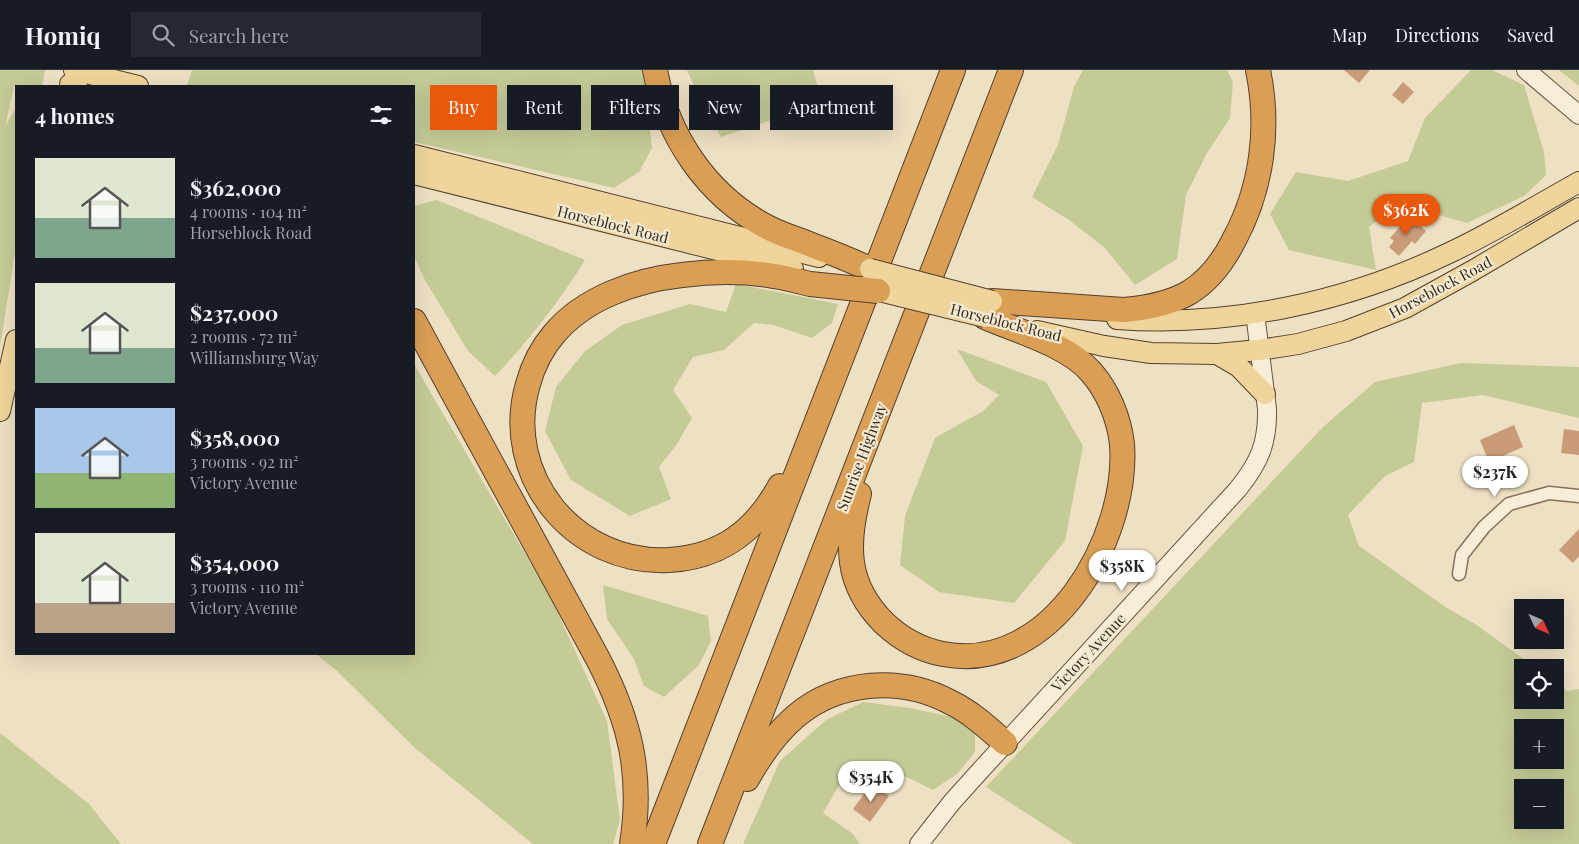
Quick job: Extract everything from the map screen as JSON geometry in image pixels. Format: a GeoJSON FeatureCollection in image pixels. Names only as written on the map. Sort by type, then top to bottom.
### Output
{"type":"FeatureCollection","features":[{"type":"Feature","properties":{"kind":"highway"},"geometry":{"type":"LineString","coordinates":[[655,70],[671,124],[704,177],[731,204],[780,234],[804,263],[810,284],[874,280]]}},
{"type":"Feature","properties":{"kind":"highway"},"geometry":{"type":"LineString","coordinates":[[940,103],[948,70]]}},
{"type":"Feature","properties":{"kind":"highway"},"geometry":{"type":"LineString","coordinates":[[653,844],[953,70]]}},
{"type":"Feature","properties":{"kind":"highway","name":"Sunrise Highway"},"geometry":{"type":"LineString","coordinates":[[710,844],[1011,70]]}},
{"type":"Feature","properties":{"kind":"highway"},"geometry":{"type":"LineString","coordinates":[[989,309],[1137,309],[1179,298],[1202,283],[1229,250],[1246,216],[1258,179],[1262,157],[1264,118],[1258,70]]}},
{"type":"Feature","properties":{"kind":"highway"},"geometry":{"type":"LineString","coordinates":[[827,393],[779,488],[761,517],[737,538],[722,546],[691,557],[658,560],[625,556],[587,539],[567,524],[546,500],[537,484],[530,467],[522,430],[525,394],[536,361],[554,333],[580,310],[614,292],[654,279],[719,272],[767,274],[804,263],[874,280]]}},
{"type":"Feature","properties":{"kind":"highway"},"geometry":{"type":"LineString","coordinates":[[885,395],[857,499],[851,532],[851,562],[860,591],[869,606],[887,626],[922,648],[936,653],[965,657],[980,656],[1010,648],[1025,640],[1050,621],[1074,593],[1104,544],[1115,509],[1121,474],[1122,443],[1116,416],[1105,392],[1090,371],[1072,356],[989,309]]}},
{"type":"Feature","properties":{"kind":"highway"},"geometry":{"type":"LineString","coordinates":[[415,323],[598,659],[615,695],[629,736],[636,779],[637,799],[632,844]]}},
{"type":"Feature","properties":{"kind":"highway"},"geometry":{"type":"LineString","coordinates":[[710,844],[755,765],[775,737],[797,715],[840,692],[855,688],[884,685],[925,691],[962,708],[988,727],[1005,743]]}},
{"type":"Feature","properties":{"kind":"main road"},"geometry":{"type":"LineString","coordinates":[[73,79],[129,85]]}},
{"type":"Feature","properties":{"kind":"main road","name":"Horseblock Road"},"geometry":{"type":"LineString","coordinates":[[415,156],[804,263]]}},
{"type":"Feature","properties":{"kind":"main road","name":"Horseblock Road"},"geometry":{"type":"LineString","coordinates":[[415,174],[804,263]]}},
{"type":"Feature","properties":{"kind":"main road","name":"Horseblock Road"},"geometry":{"type":"LineString","coordinates":[[989,309],[1123,319],[1168,320],[1214,318],[1287,307],[1352,292],[1449,254],[1493,232],[1579,182]]}},
{"type":"Feature","properties":{"kind":"main road","name":"Horseblock Road"},"geometry":{"type":"LineString","coordinates":[[874,280],[989,309],[1056,335],[1127,350],[1151,353],[1216,354],[1259,350],[1298,344],[1346,331],[1405,308],[1579,208]]}},
{"type":"Feature","properties":{"kind":"main road"},"geometry":{"type":"LineString","coordinates":[[0,411],[15,344]]}},
{"type":"Feature","properties":{"kind":"main road"},"geometry":{"type":"LineString","coordinates":[[1216,354],[1239,367],[1265,394]]}},
{"type":"Feature","properties":{"kind":"street"},"geometry":{"type":"LineString","coordinates":[[1526,70],[1579,115]]}},
{"type":"Feature","properties":{"kind":"street","name":"Victory Avenue"},"geometry":{"type":"LineString","coordinates":[[919,844],[952,802],[1246,479],[1259,459],[1266,437],[1267,423],[1255,313]]}},
{"type":"Feature","properties":{"kind":"street"},"geometry":{"type":"LineString","coordinates":[[1459,574],[1462,555],[1484,527],[1509,504],[1549,493],[1579,496]]}},
{"type":"Feature","properties":{"kind":"green space"},"geometry":{"type":"Polygon","coordinates":[[[0,70],[45,70],[42,85],[14,86],[5,127],[15,110],[15,252],[0,347],[0,70]]]}},
{"type":"Feature","properties":{"kind":"green space"},"geometry":{"type":"Polygon","coordinates":[[[192,70],[643,70],[645,85],[591,85],[591,130],[650,130],[652,148],[639,172],[614,188],[415,142],[415,85],[187,85],[192,70]]]}},
{"type":"Feature","properties":{"kind":"green space"},"geometry":{"type":"Polygon","coordinates":[[[687,70],[813,70],[817,85],[770,85],[770,120],[760,124],[760,85],[693,85],[687,70]]]}},
{"type":"Feature","properties":{"kind":"green space"},"geometry":{"type":"Polygon","coordinates":[[[1083,70],[1227,70],[1233,82],[1230,118],[1207,153],[1186,195],[1177,259],[1135,285],[1105,248],[1069,220],[1032,197],[1058,145],[1074,87],[1083,70]]]}},
{"type":"Feature","properties":{"kind":"green space"},"geometry":{"type":"Polygon","coordinates":[[[1471,70],[1492,70],[1524,85],[1544,152],[1546,175],[1524,196],[1467,223],[1396,206],[1369,227],[1376,270],[1289,250],[1270,214],[1296,172],[1348,181],[1408,161],[1425,118],[1471,70]]]}},
{"type":"Feature","properties":{"kind":"green space"},"geometry":{"type":"Polygon","coordinates":[[[1559,70],[1579,70],[1579,86],[1559,70]]]}},
{"type":"Feature","properties":{"kind":"green space"},"geometry":{"type":"Polygon","coordinates":[[[717,130],[742,130],[721,137],[717,130]]]}},
{"type":"Feature","properties":{"kind":"green space"},"geometry":{"type":"Polygon","coordinates":[[[437,200],[585,260],[543,320],[495,376],[468,351],[425,280],[415,258],[415,206],[437,200]]]}},
{"type":"Feature","properties":{"kind":"green space"},"geometry":{"type":"Polygon","coordinates":[[[736,284],[838,304],[832,323],[812,338],[774,325],[754,323],[724,350],[693,357],[673,390],[692,418],[677,444],[659,467],[671,499],[630,516],[571,480],[545,431],[556,387],[585,351],[622,325],[690,304],[726,312],[736,284]]]}},
{"type":"Feature","properties":{"kind":"green space"},"geometry":{"type":"Polygon","coordinates":[[[957,349],[1046,382],[1083,446],[1065,541],[1014,603],[939,592],[900,565],[905,516],[935,438],[983,411],[999,395],[976,381],[957,349]]]}},
{"type":"Feature","properties":{"kind":"green space"},"geometry":{"type":"Polygon","coordinates":[[[1461,363],[1579,367],[1579,418],[1483,395],[1422,403],[1414,462],[1385,476],[1348,515],[1359,546],[1524,659],[1514,659],[1514,709],[1564,709],[1564,689],[1567,691],[1579,689],[1579,844],[1074,844],[986,787],[1323,427],[1375,382],[1461,363]]]}},
{"type":"Feature","properties":{"kind":"green space"},"geometry":{"type":"Polygon","coordinates":[[[415,366],[551,598],[607,721],[620,820],[613,844],[533,844],[415,748],[337,671],[317,655],[415,655],[415,366]]]}},
{"type":"Feature","properties":{"kind":"green space"},"geometry":{"type":"Polygon","coordinates":[[[603,585],[708,616],[711,641],[699,665],[664,697],[644,686],[634,659],[607,619],[603,585]]]}},
{"type":"Feature","properties":{"kind":"green space"},"geometry":{"type":"Polygon","coordinates":[[[863,702],[910,708],[961,719],[975,734],[975,752],[957,774],[933,790],[892,770],[851,765],[823,813],[853,834],[860,844],[743,844],[780,761],[826,720],[863,702]]]}},
{"type":"Feature","properties":{"kind":"green space"},"geometry":{"type":"Polygon","coordinates":[[[0,733],[89,804],[121,844],[0,844],[0,733]]]}},
{"type":"Feature","properties":{"kind":"building"},"geometry":{"type":"Polygon","coordinates":[[[1344,70],[1370,70],[1359,83],[1344,70]]]}},
{"type":"Feature","properties":{"kind":"building"},"geometry":{"type":"Polygon","coordinates":[[[1403,82],[1414,92],[1403,104],[1392,95],[1403,82]]]}},
{"type":"Feature","properties":{"kind":"building"},"geometry":{"type":"Polygon","coordinates":[[[1407,219],[1412,223],[1415,221],[1426,231],[1415,244],[1412,241],[1399,256],[1389,247],[1394,241],[1390,238],[1407,219]]]}},
{"type":"Feature","properties":{"kind":"building"},"geometry":{"type":"Polygon","coordinates":[[[1514,425],[1523,447],[1489,462],[1480,440],[1514,425]]]}},
{"type":"Feature","properties":{"kind":"building"},"geometry":{"type":"Polygon","coordinates":[[[1564,429],[1579,431],[1579,455],[1561,453],[1564,429]]]}},
{"type":"Feature","properties":{"kind":"building"},"geometry":{"type":"Polygon","coordinates":[[[1579,529],[1579,556],[1573,563],[1559,550],[1579,529]]]}},
{"type":"Feature","properties":{"kind":"building"},"geometry":{"type":"Polygon","coordinates":[[[875,786],[889,796],[870,822],[853,809],[867,790],[870,792],[875,786]]]}}]}
